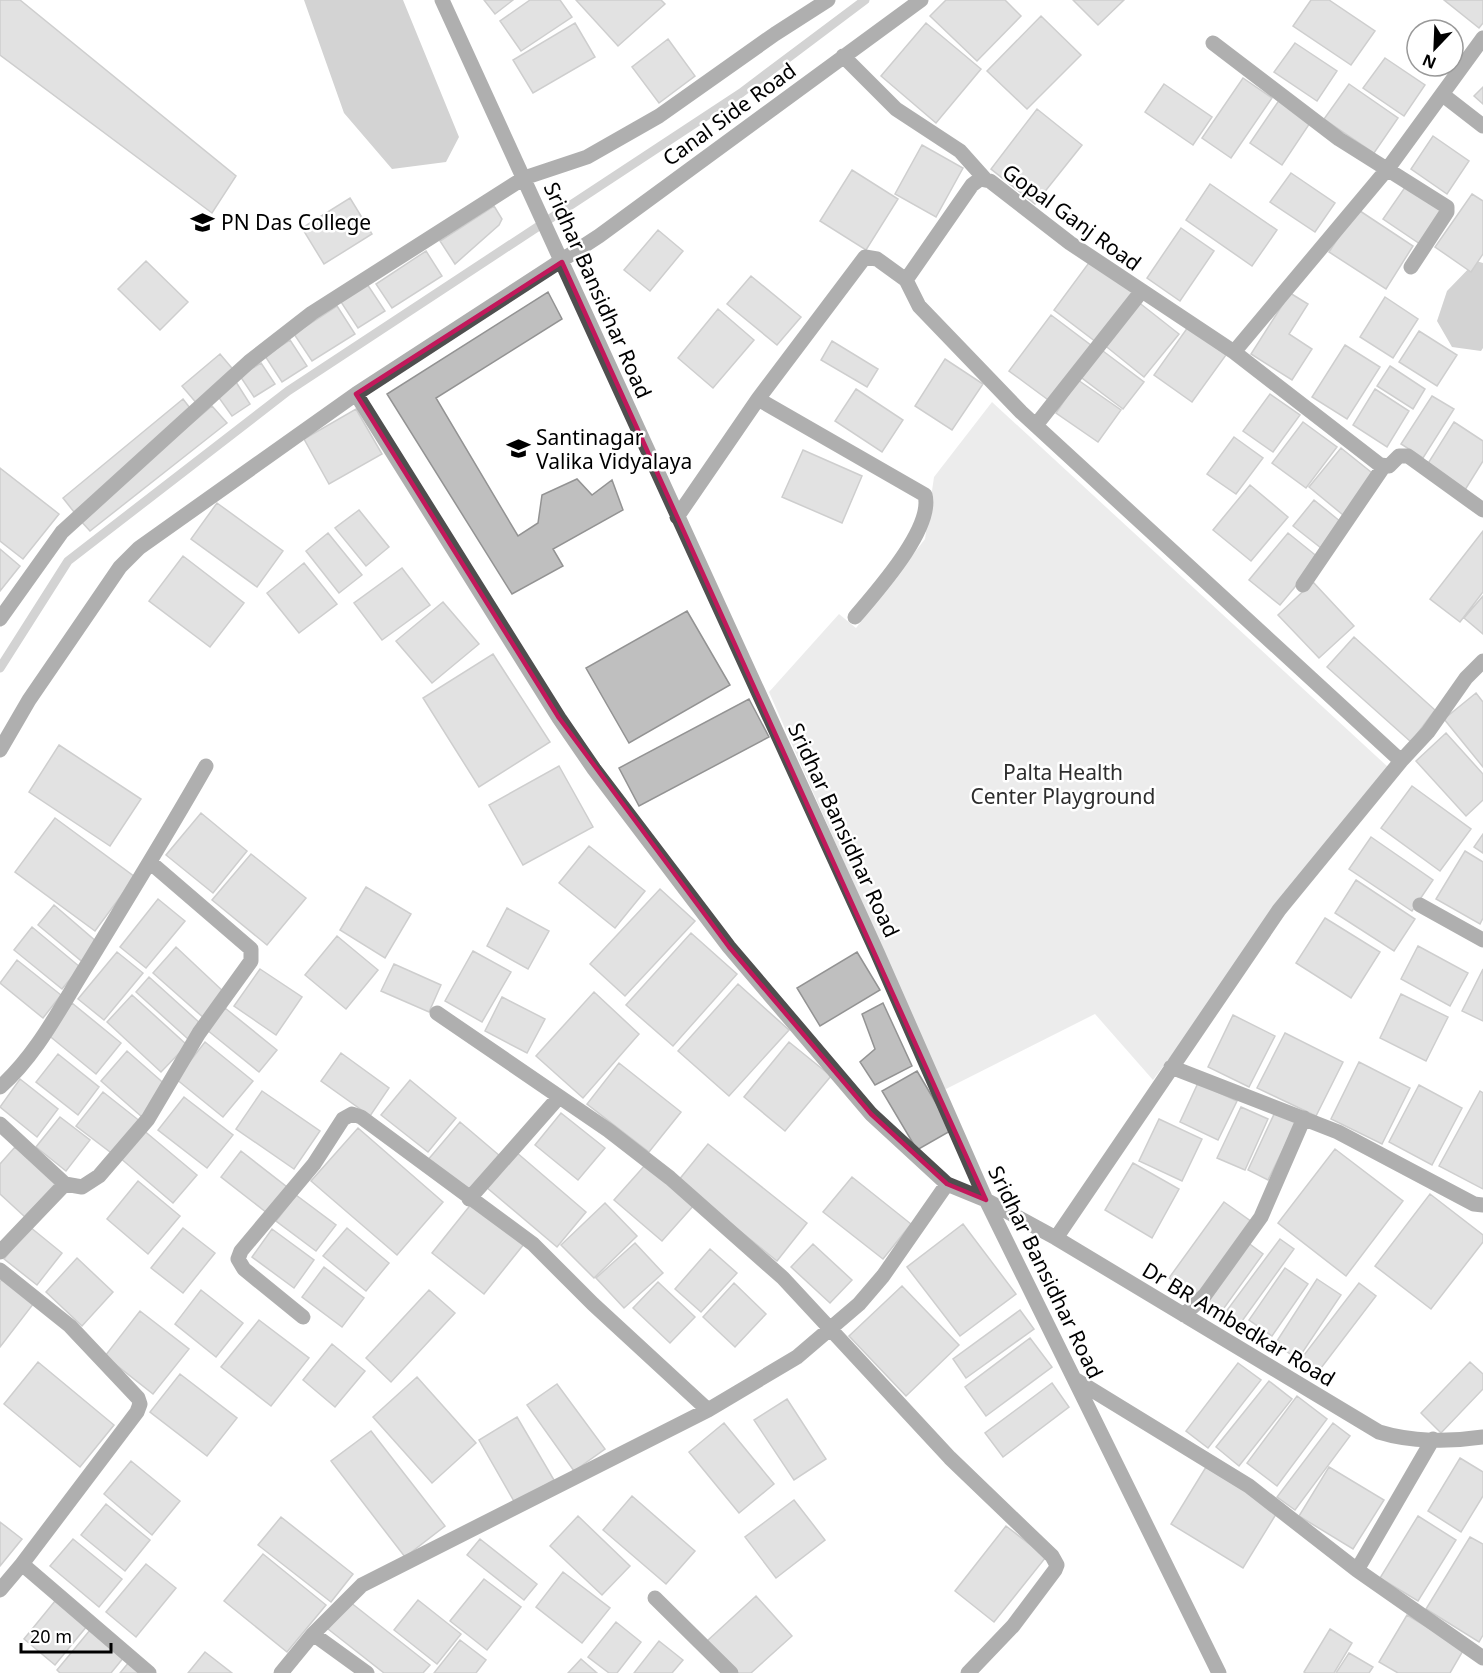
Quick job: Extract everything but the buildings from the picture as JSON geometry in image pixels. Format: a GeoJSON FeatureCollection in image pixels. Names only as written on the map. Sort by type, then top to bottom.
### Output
{"type":"FeatureCollection","features":[{"type":"Feature","properties":{"kind":"street","name":"Sridhar Bansidhar Road"},"geometry":{"type":"LineString","coordinates":[[442,0],[877,952],[986,1200],[1219,1673]]}},
{"type":"Feature","properties":{"kind":"street"},"geometry":{"type":"LineString","coordinates":[[0,619],[62,532],[249,362],[312,313],[524,178],[587,157],[659,116],[775,34],[828,0]]}},
{"type":"Feature","properties":{"kind":"street","name":"Canal Side Road"},"geometry":{"type":"LineString","coordinates":[[0,750],[29,700],[120,567],[139,548],[356,394],[562,262],[921,0]]}},
{"type":"Feature","properties":{"kind":"street"},"geometry":{"type":"LineString","coordinates":[[1234,352],[1388,168],[1483,38]]}},
{"type":"Feature","properties":{"kind":"street"},"geometry":{"type":"LineString","coordinates":[[1213,43],[1340,139],[1448,209],[1411,267]]}},
{"type":"Feature","properties":{"kind":"street"},"geometry":{"type":"LineString","coordinates":[[843,56],[896,109],[960,152],[985,179]]}},
{"type":"Feature","properties":{"kind":"street"},"geometry":{"type":"LineString","coordinates":[[1443,95],[1483,126]]}},
{"type":"Feature","properties":{"kind":"street","name":"Gopal Ganj Road"},"geometry":{"type":"LineString","coordinates":[[906,280],[972,185],[985,179],[1141,292],[1234,352],[1384,466]]}},
{"type":"Feature","properties":{"kind":"street"},"geometry":{"type":"LineString","coordinates":[[677,517],[758,399],[865,257],[877,259],[906,280],[919,306],[1036,425],[1401,761]]}},
{"type":"Feature","properties":{"kind":"street"},"geometry":{"type":"LineString","coordinates":[[1036,425],[1141,292]]}},
{"type":"Feature","properties":{"kind":"street"},"geometry":{"type":"LineString","coordinates":[[281,1673],[313,1634],[362,1585],[708,1410],[797,1357],[832,1329],[883,1276],[947,1185],[871,1114],[796,1026],[729,947],[594,769],[559,718],[356,394]]}},
{"type":"Feature","properties":{"kind":"street"},"geometry":{"type":"LineString","coordinates":[[758,399],[925,495],[927,512],[906,550],[855,617]]}},
{"type":"Feature","properties":{"kind":"street"},"geometry":{"type":"LineString","coordinates":[[1302,585],[1384,466],[1389,466],[1399,456],[1408,456],[1483,510]]}},
{"type":"Feature","properties":{"kind":"street"},"geometry":{"type":"LineString","coordinates":[[1056,1238],[1278,910],[1401,761],[1428,732],[1466,678],[1483,661]]}},
{"type":"Feature","properties":{"kind":"street"},"geometry":{"type":"LineString","coordinates":[[0,1087],[22,1064],[151,863],[206,766]]}},
{"type":"Feature","properties":{"kind":"street"},"geometry":{"type":"LineString","coordinates":[[0,1124],[65,1184],[82,1187],[99,1176],[148,1119],[199,1034],[251,961],[251,949],[151,863]]}},
{"type":"Feature","properties":{"kind":"street"},"geometry":{"type":"LineString","coordinates":[[1420,904],[1481,936]]}},
{"type":"Feature","properties":{"kind":"street"},"geometry":{"type":"LineString","coordinates":[[437,1013],[608,1130],[670,1178],[783,1278],[950,1458],[1052,1556],[1057,1565],[1013,1626],[968,1673]]}},
{"type":"Feature","properties":{"kind":"street"},"geometry":{"type":"LineString","coordinates":[[1171,1067],[1338,1132],[1474,1204],[1483,1205]]}},
{"type":"Feature","properties":{"kind":"street"},"geometry":{"type":"LineString","coordinates":[[469,1199],[559,1097]]}},
{"type":"Feature","properties":{"kind":"street"},"geometry":{"type":"LineString","coordinates":[[303,1317],[244,1269],[238,1259],[241,1251],[314,1164],[343,1119],[352,1114],[361,1117],[469,1199],[533,1244],[593,1304],[708,1410]]}},
{"type":"Feature","properties":{"kind":"street"},"geometry":{"type":"LineString","coordinates":[[1184,1316],[1205,1295],[1261,1217],[1304,1118]]}},
{"type":"Feature","properties":{"kind":"street"},"geometry":{"type":"LineString","coordinates":[[0,1252],[65,1184]]}},
{"type":"Feature","properties":{"kind":"street","name":"Dr BR Ambedkar Road"},"geometry":{"type":"LineString","coordinates":[[947,1185],[986,1200],[1056,1238],[1379,1432],[1394,1437],[1433,1439],[1483,1437]]}},
{"type":"Feature","properties":{"kind":"street"},"geometry":{"type":"LineString","coordinates":[[0,1270],[70,1326],[138,1398],[140,1404],[137,1412],[0,1590]]}},
{"type":"Feature","properties":{"kind":"street"},"geometry":{"type":"LineString","coordinates":[[1076,1380],[1249,1486],[1357,1570],[1483,1658]]}},
{"type":"Feature","properties":{"kind":"street"},"geometry":{"type":"LineString","coordinates":[[1357,1570],[1433,1439]]}},
{"type":"Feature","properties":{"kind":"street"},"geometry":{"type":"LineString","coordinates":[[21,1564],[149,1673]]}},
{"type":"Feature","properties":{"kind":"street"},"geometry":{"type":"LineString","coordinates":[[655,1598],[731,1673]]}},
{"type":"Feature","properties":{"kind":"street"},"geometry":{"type":"LineString","coordinates":[[313,1634],[367,1673]]}},
{"type":"Feature","properties":{"kind":"highlighted area"},"geometry":{"type":"Polygon","coordinates":[[[562,262],[986,1200],[947,1184],[871,1114],[729,947],[559,718],[356,394],[562,262]]]}},
{"type":"Feature","properties":{"kind":"green space","name":"Palta Health Center Playground"},"geometry":{"type":"Polygon","coordinates":[[[992,402],[1388,767],[1153,1080],[1095,1014],[944,1090],[769,692],[839,614],[856,628],[925,539],[934,477],[992,402]]]}},
{"type":"Feature","properties":{"kind":"shaded area"},"geometry":{"type":"Polygon","coordinates":[[[304,0],[403,0],[459,137],[446,162],[392,169],[344,113],[304,0]]]}},
{"type":"Feature","properties":{"kind":"shaded area"},"geometry":{"type":"Polygon","coordinates":[[[1476,261],[1483,263],[1483,348],[1481,351],[1452,347],[1437,321],[1447,291],[1476,261]]]}},
{"type":"Feature","properties":{"kind":"waterway"},"geometry":{"type":"LineString","coordinates":[[0,668],[68,561],[288,391],[741,93],[865,0]]}},
{"type":"Feature","properties":{"kind":"place","name":"PN Das College"},"geometry":{"type":"Point","coordinates":[203,222]}},
{"type":"Feature","properties":{"kind":"place","name":"Santinagar Valika Vidyalaya"},"geometry":{"type":"Point","coordinates":[518,449]}}]}
